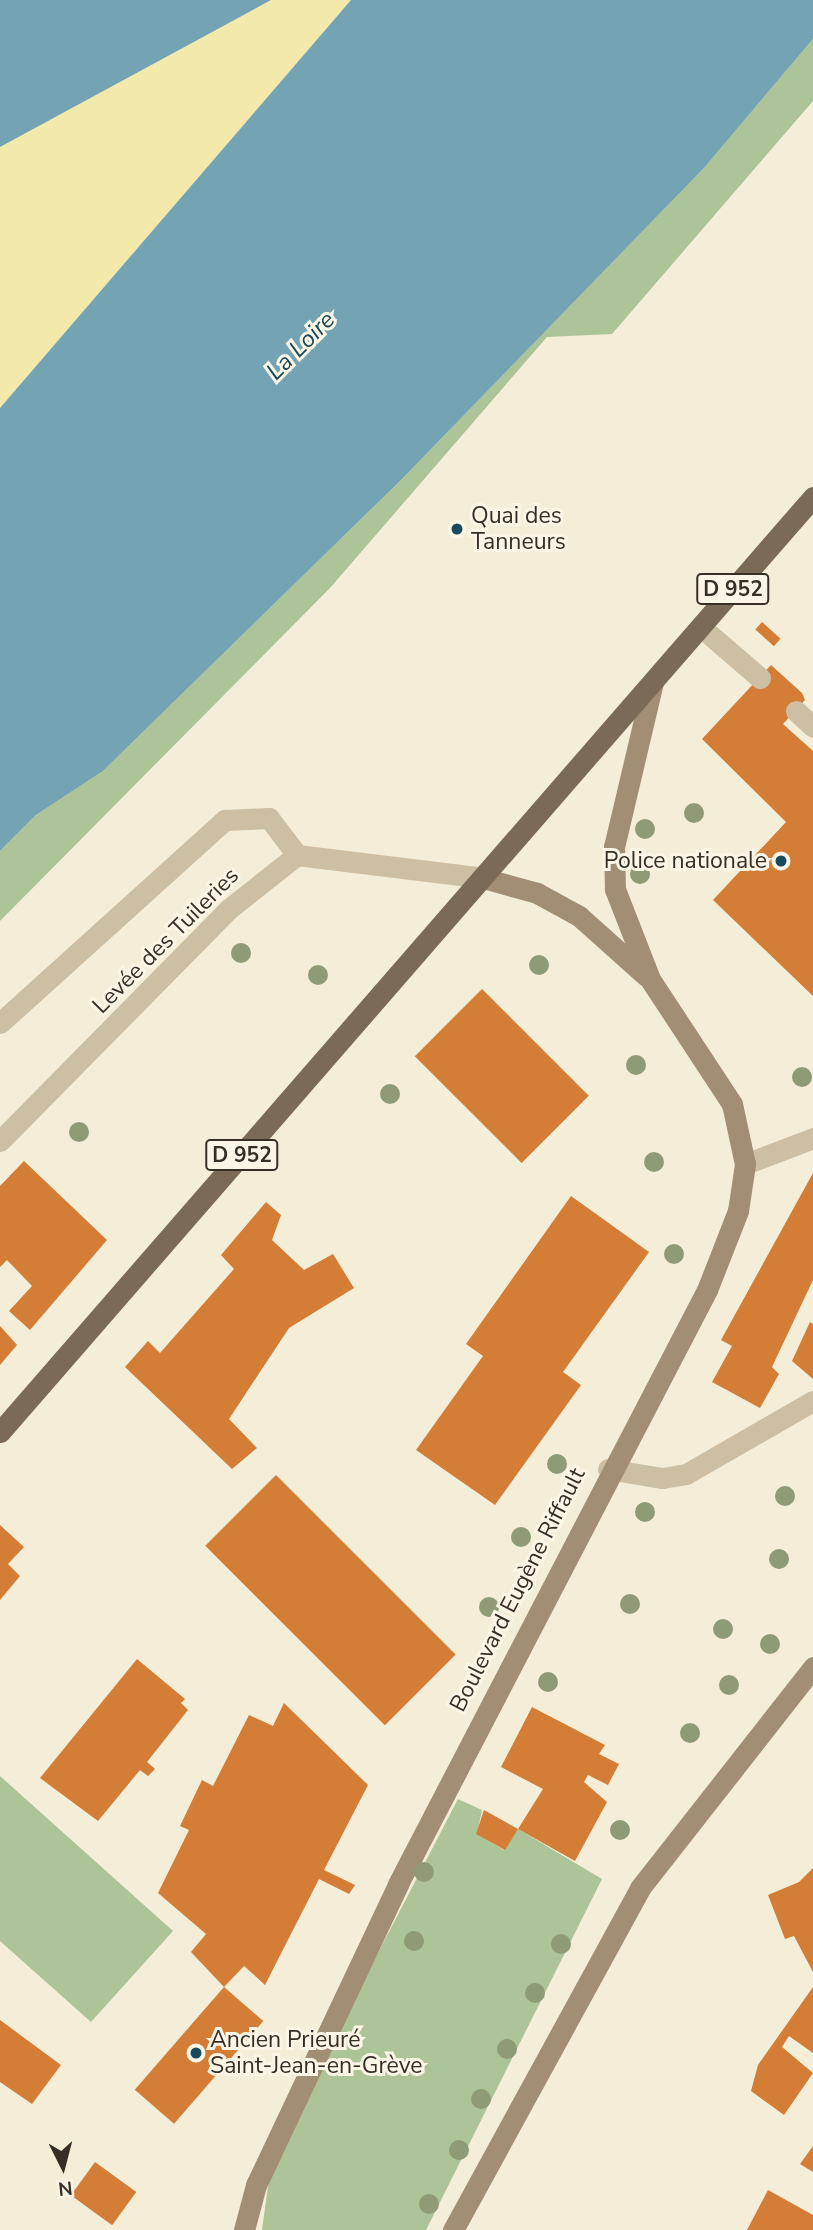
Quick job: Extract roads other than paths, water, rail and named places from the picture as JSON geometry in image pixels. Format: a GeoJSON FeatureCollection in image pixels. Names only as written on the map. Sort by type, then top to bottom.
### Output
{"type":"FeatureCollection","features":[{"type":"Feature","properties":{"kind":"main road","name":"D 952"},"geometry":{"type":"LineString","coordinates":[[0,1432],[813,497]]}},
{"type":"Feature","properties":{"kind":"main road","name":"Boulevard Eugène Riffault"},"geometry":{"type":"LineString","coordinates":[[244,2230],[256,2185],[313,2061],[608,1469],[707,1290],[738,1211],[745,1164],[733,1104],[650,979],[615,889],[614,847],[653,682]]}},
{"type":"Feature","properties":{"kind":"main road","name":"Boulevard Eugène Riffault"},"geometry":{"type":"LineString","coordinates":[[483,878],[537,893],[579,916],[650,979]]}},
{"type":"Feature","properties":{"kind":"main road"},"geometry":{"type":"LineString","coordinates":[[453,2230],[640,1888],[813,1667]]}},
{"type":"Feature","properties":{"kind":"street"},"geometry":{"type":"LineString","coordinates":[[701,627],[760,678]]}},
{"type":"Feature","properties":{"kind":"street"},"geometry":{"type":"LineString","coordinates":[[796,711],[813,727]]}},
{"type":"Feature","properties":{"kind":"street"},"geometry":{"type":"LineString","coordinates":[[0,1023],[225,820],[269,818],[297,855],[483,878]]}},
{"type":"Feature","properties":{"kind":"street","name":"Levée des Tuileries"},"geometry":{"type":"LineString","coordinates":[[0,1141],[230,908],[297,855]]}},
{"type":"Feature","properties":{"kind":"street"},"geometry":{"type":"LineString","coordinates":[[745,1164],[813,1138]]}},
{"type":"Feature","properties":{"kind":"street"},"geometry":{"type":"LineString","coordinates":[[608,1469],[662,1478],[686,1474],[813,1401]]}},
{"type":"Feature","properties":{"kind":"water"},"geometry":{"type":"Polygon","coordinates":[[[0,0],[271,0],[0,147],[0,0]]]}},
{"type":"Feature","properties":{"kind":"water","name":"La Loire"},"geometry":{"type":"Polygon","coordinates":[[[351,0],[813,0],[813,39],[704,168],[401,480],[103,771],[36,815],[0,851],[0,408],[351,0]]]}},
{"type":"Feature","properties":{"kind":"place","name":"Quai des Tanneurs"},"geometry":{"type":"Point","coordinates":[457,529]}},
{"type":"Feature","properties":{"kind":"place","name":"Police nationale"},"geometry":{"type":"Point","coordinates":[781,861]}},
{"type":"Feature","properties":{"kind":"place","name":"Ancien Prieuré Saint-Jean-en-Grève"},"geometry":{"type":"Point","coordinates":[196,2053]}}]}
